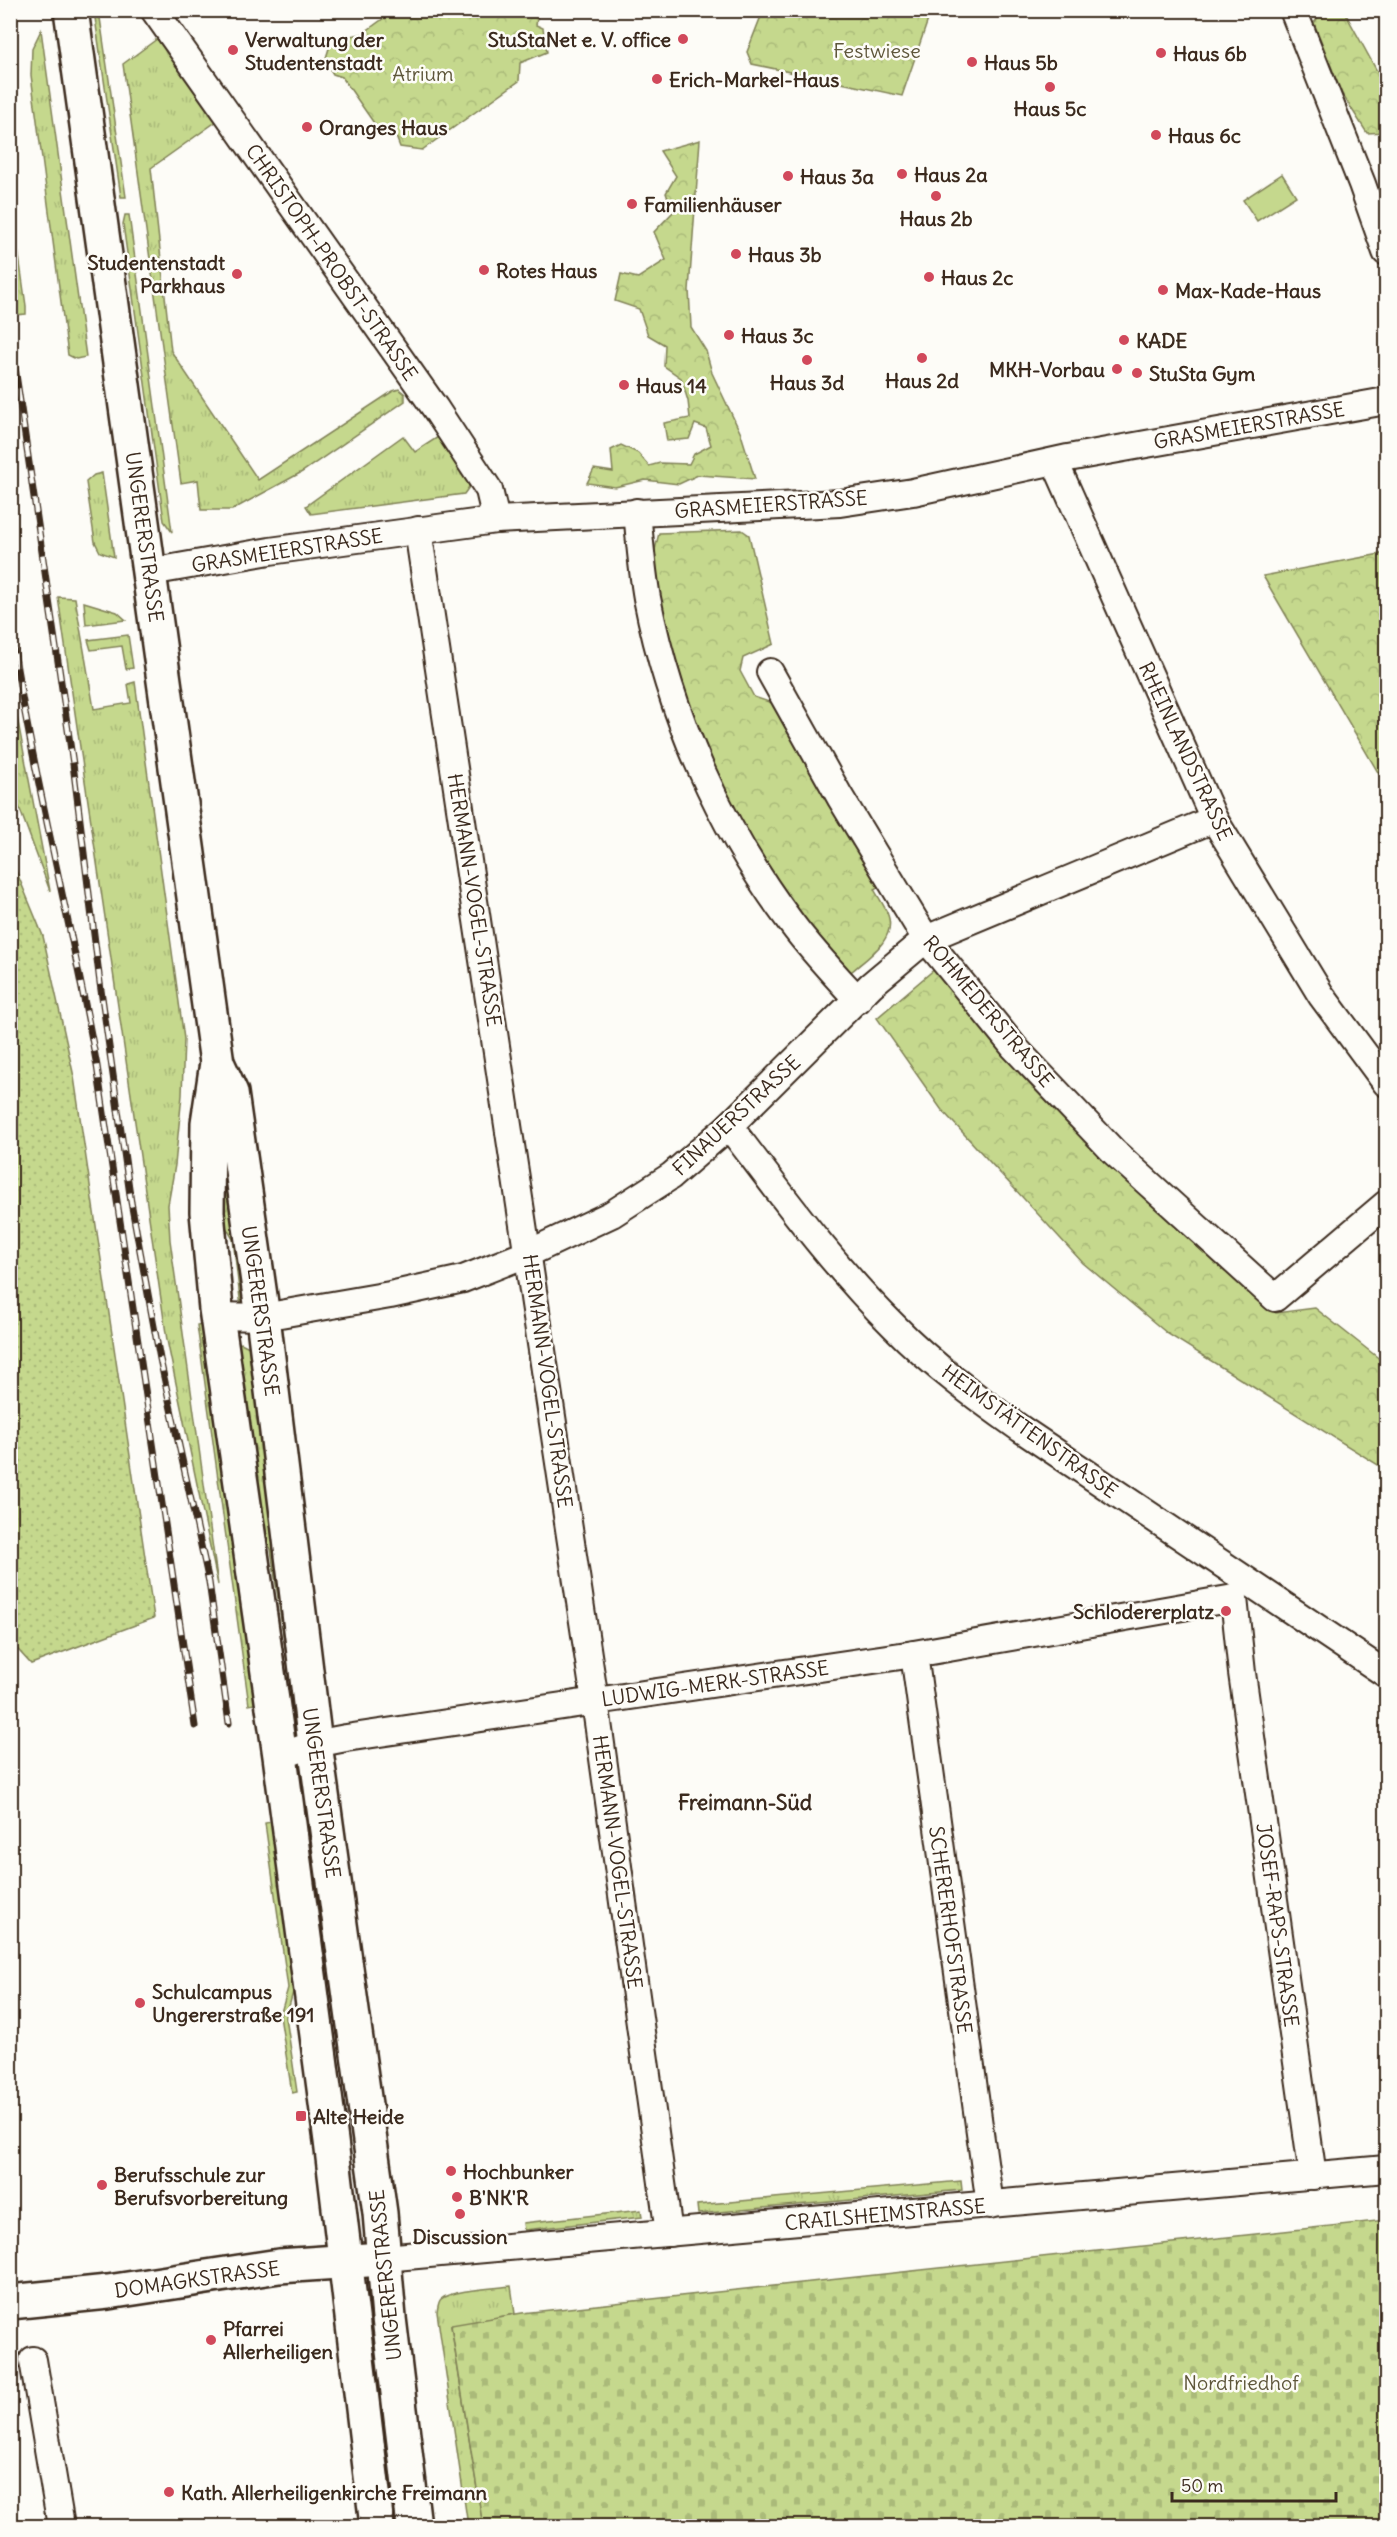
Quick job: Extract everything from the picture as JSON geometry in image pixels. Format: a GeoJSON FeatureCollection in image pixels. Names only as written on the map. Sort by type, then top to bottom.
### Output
{"type":"FeatureCollection","features":[{"type":"Feature","properties":{"kind":"main road","name":"UNGERERSTRASSE"},"geometry":{"type":"LineString","coordinates":[[72,10],[217,1063],[208,1122],[207,1212],[217,1316],[280,1756],[346,2262],[377,2526]]}},
{"type":"Feature","properties":{"kind":"main road","name":"UNGERERSTRASSE"},"geometry":{"type":"LineString","coordinates":[[217,1063],[231,1093],[263,1317],[315,1744],[378,2201],[414,2526]]}},
{"type":"Feature","properties":{"kind":"main road","name":"DOMAGKSTRASSE"},"geometry":{"type":"LineString","coordinates":[[10,2302],[108,2292],[279,2266],[384,2258]]}},
{"type":"Feature","properties":{"kind":"street","name":"CHRISTOPH-PROBST-STRASSE"},"geometry":{"type":"LineString","coordinates":[[154,10],[441,417],[489,490],[496,520]]}},
{"type":"Feature","properties":{"kind":"street"},"geometry":{"type":"LineString","coordinates":[[1293,10],[1362,184],[1386,252]]}},
{"type":"Feature","properties":{"kind":"street","name":"GRASMEIERSTRASSE"},"geometry":{"type":"LineString","coordinates":[[150,572],[270,551],[496,520],[840,503],[914,492],[1055,462],[1386,401]]}},
{"type":"Feature","properties":{"kind":"street","name":"RHEINLANDSTRASSE"},"geometry":{"type":"LineString","coordinates":[[1055,462],[1214,819],[1321,994],[1386,1083]]}},
{"type":"Feature","properties":{"kind":"street"},"geometry":{"type":"LineString","coordinates":[[637,512],[647,596],[659,652],[684,729],[708,784],[734,835],[765,886],[818,957],[858,1000]]}},
{"type":"Feature","properties":{"kind":"street","name":"HERMANN-VOGEL-STRASSE"},"geometry":{"type":"LineString","coordinates":[[418,530],[596,1701],[669,2233]]}},
{"type":"Feature","properties":{"kind":"street","name":"ROHMEDERSTRASSE"},"geometry":{"type":"LineString","coordinates":[[770,672],[840,797],[927,939],[1014,1047],[1114,1152],[1275,1298],[1386,1204]]}},
{"type":"Feature","properties":{"kind":"street","name":"FINAUERSTRASSE"},"geometry":{"type":"LineString","coordinates":[[217,1316],[263,1317],[390,1295],[463,1279],[529,1253],[612,1214],[671,1176],[729,1125],[858,1000],[870,985],[927,939],[1214,819]]}},
{"type":"Feature","properties":{"kind":"street","name":"HEIMSTÄTTENSTRASSE"},"geometry":{"type":"LineString","coordinates":[[729,1125],[827,1254],[903,1335],[966,1389],[1241,1589],[1386,1674]]}},
{"type":"Feature","properties":{"kind":"street","name":"LUDWIG-MERK-STRASSE"},"geometry":{"type":"LineString","coordinates":[[280,1756],[315,1744],[914,1654],[1152,1613],[1241,1589]]}},
{"type":"Feature","properties":{"kind":"street","name":"JOSEF-RAPS-STRASSE"},"geometry":{"type":"LineString","coordinates":[[1241,1589],[1242,1673],[1313,2176]]}},
{"type":"Feature","properties":{"kind":"street","name":"SCHERERHOFSTRASSE"},"geometry":{"type":"LineString","coordinates":[[914,1654],[990,2205]]}},
{"type":"Feature","properties":{"kind":"street","name":"CRAILSHEIMSTRASSE"},"geometry":{"type":"LineString","coordinates":[[384,2258],[1386,2169]]}},
{"type":"Feature","properties":{"kind":"street"},"geometry":{"type":"LineString","coordinates":[[33,2360],[61,2526]]}},
{"type":"Feature","properties":{"kind":"green space","name":"Atrium"},"geometry":{"type":"Polygon","coordinates":[[[395,10],[538,11],[536,25],[543,28],[547,52],[520,63],[519,81],[422,150],[400,147],[393,129],[378,129],[342,77],[333,74],[325,61],[332,39],[362,34],[395,10]]]}},
{"type":"Feature","properties":{"kind":"green space","name":"Festwiese"},"geometry":{"type":"Polygon","coordinates":[[[763,10],[931,11],[902,96],[752,64],[747,52],[763,10]]]}},
{"type":"Feature","properties":{"kind":"green space"},"geometry":{"type":"Polygon","coordinates":[[[94,11],[99,11],[126,197],[121,197],[94,11]]]}},
{"type":"Feature","properties":{"kind":"green space"},"geometry":{"type":"Polygon","coordinates":[[[1322,11],[1344,11],[1377,71],[1386,71],[1386,132],[1367,133],[1342,94],[1314,23],[1322,11]]]}},
{"type":"Feature","properties":{"kind":"green space"},"geometry":{"type":"Polygon","coordinates":[[[41,30],[86,357],[76,359],[68,355],[31,75],[32,49],[41,30]]]}},
{"type":"Feature","properties":{"kind":"green space"},"geometry":{"type":"Polygon","coordinates":[[[161,36],[217,121],[151,168],[171,351],[258,480],[393,391],[399,389],[405,394],[405,401],[302,472],[232,510],[201,510],[198,480],[181,483],[123,64],[161,36]]]}},
{"type":"Feature","properties":{"kind":"green space"},"geometry":{"type":"Polygon","coordinates":[[[700,140],[689,290],[691,327],[706,351],[712,373],[741,434],[755,479],[698,475],[679,484],[645,480],[615,487],[587,483],[594,469],[613,472],[611,450],[621,445],[638,453],[649,466],[660,463],[689,464],[694,454],[711,445],[706,428],[695,424],[689,439],[667,441],[664,423],[690,418],[681,378],[664,366],[665,345],[648,335],[639,309],[615,301],[621,274],[638,278],[666,260],[654,232],[673,212],[666,193],[676,176],[660,151],[700,140]]]}},
{"type":"Feature","properties":{"kind":"green space"},"geometry":{"type":"Polygon","coordinates":[[[1282,174],[1296,196],[1257,221],[1243,200],[1282,174]]]}},
{"type":"Feature","properties":{"kind":"green space"},"geometry":{"type":"Polygon","coordinates":[[[10,192],[26,306],[26,314],[15,315],[10,285],[10,192]]]}},
{"type":"Feature","properties":{"kind":"green space"},"geometry":{"type":"Polygon","coordinates":[[[125,215],[129,215],[172,532],[164,521],[123,224],[125,215]]]}},
{"type":"Feature","properties":{"kind":"green space"},"geometry":{"type":"Polygon","coordinates":[[[403,436],[415,452],[438,437],[468,478],[469,487],[464,494],[311,514],[306,506],[403,436]]]}},
{"type":"Feature","properties":{"kind":"green space"},"geometry":{"type":"Polygon","coordinates":[[[102,473],[114,557],[100,552],[95,542],[86,482],[94,475],[102,473]]]}},
{"type":"Feature","properties":{"kind":"green space"},"geometry":{"type":"Polygon","coordinates":[[[742,530],[749,535],[774,644],[743,658],[740,671],[754,697],[775,704],[881,885],[874,889],[888,915],[890,924],[888,932],[879,947],[851,972],[843,970],[772,879],[706,762],[671,657],[652,562],[659,533],[742,530]]]}},
{"type":"Feature","properties":{"kind":"green space"},"geometry":{"type":"Polygon","coordinates":[[[1386,553],[1386,786],[1263,576],[1386,553]]]}},
{"type":"Feature","properties":{"kind":"green space"},"geometry":{"type":"Polygon","coordinates":[[[58,597],[75,598],[94,709],[131,703],[128,684],[135,682],[184,1039],[182,1095],[175,1165],[168,1205],[170,1240],[218,1585],[167,1340],[58,597]]]}},
{"type":"Feature","properties":{"kind":"green space"},"geometry":{"type":"Polygon","coordinates":[[[84,602],[117,612],[126,620],[86,625],[84,602]]]}},
{"type":"Feature","properties":{"kind":"green space"},"geometry":{"type":"Polygon","coordinates":[[[128,635],[133,668],[126,669],[122,646],[91,650],[88,640],[128,635]]]}},
{"type":"Feature","properties":{"kind":"green space"},"geometry":{"type":"Polygon","coordinates":[[[11,685],[50,891],[11,785],[11,685]]]}},
{"type":"Feature","properties":{"kind":"green space"},"geometry":{"type":"Polygon","coordinates":[[[10,856],[43,936],[74,1077],[154,1618],[31,1664],[10,1641],[10,856]]]}},
{"type":"Feature","properties":{"kind":"green space"},"geometry":{"type":"Polygon","coordinates":[[[936,968],[1109,1164],[1276,1313],[1315,1308],[1386,1364],[1386,1470],[1168,1334],[1083,1263],[941,1109],[877,1018],[936,968]]]}},
{"type":"Feature","properties":{"kind":"green space"},"geometry":{"type":"Polygon","coordinates":[[[223,1135],[248,1307],[241,1307],[233,1239],[223,1222],[223,1135]]]}},
{"type":"Feature","properties":{"kind":"green space"},"geometry":{"type":"Polygon","coordinates":[[[202,1324],[255,1704],[249,1705],[197,1325],[202,1324]]]}},
{"type":"Feature","properties":{"kind":"green space"},"geometry":{"type":"Polygon","coordinates":[[[241,1343],[249,1347],[301,1716],[295,1717],[271,1549],[259,1529],[238,1345],[241,1343]]]}},
{"type":"Feature","properties":{"kind":"green space"},"geometry":{"type":"Polygon","coordinates":[[[271,1822],[294,1989],[286,2017],[297,2092],[292,2093],[280,2016],[288,1988],[265,1823],[271,1822]]]}},
{"type":"Feature","properties":{"kind":"green space"},"geometry":{"type":"Polygon","coordinates":[[[961,2181],[962,2190],[698,2214],[697,2205],[961,2181]]]}},
{"type":"Feature","properties":{"kind":"green space"},"geometry":{"type":"Polygon","coordinates":[[[641,2210],[642,2217],[524,2230],[523,2223],[641,2210]]]}},
{"type":"Feature","properties":{"kind":"green space","name":"Nordfriedhof"},"geometry":{"type":"Polygon","coordinates":[[[1386,2220],[1386,2526],[483,2526],[451,2325],[522,2313],[1386,2220]]]}},
{"type":"Feature","properties":{"kind":"green space"},"geometry":{"type":"Polygon","coordinates":[[[511,2286],[515,2314],[451,2326],[483,2526],[468,2526],[437,2312],[438,2306],[441,2299],[454,2293],[511,2286]]]}},
{"type":"Feature","properties":{"kind":"railway"},"geometry":{"type":"LineString","coordinates":[[10,333],[73,764],[100,983],[131,1202],[160,1359],[209,1582],[229,1723]]}},
{"type":"Feature","properties":{"kind":"railway"},"geometry":{"type":"LineString","coordinates":[[10,626],[30,737],[97,1066],[195,1726]]}},
{"type":"Feature","properties":{"kind":"place","name":"StuStaNet e. V. office"},"geometry":{"type":"Point","coordinates":[683,39]}},
{"type":"Feature","properties":{"kind":"place","name":"Verwaltung der Studentenstadt"},"geometry":{"type":"Point","coordinates":[233,50]}},
{"type":"Feature","properties":{"kind":"place","name":"Haus 6b"},"geometry":{"type":"Point","coordinates":[1161,53]}},
{"type":"Feature","properties":{"kind":"place","name":"Haus 5b"},"geometry":{"type":"Point","coordinates":[972,62]}},
{"type":"Feature","properties":{"kind":"place","name":"Erich-Markel-Haus"},"geometry":{"type":"Point","coordinates":[657,79]}},
{"type":"Feature","properties":{"kind":"place","name":"Haus 5c"},"geometry":{"type":"Point","coordinates":[1050,87]}},
{"type":"Feature","properties":{"kind":"place","name":"Oranges Haus"},"geometry":{"type":"Point","coordinates":[307,127]}},
{"type":"Feature","properties":{"kind":"place","name":"Haus 6c"},"geometry":{"type":"Point","coordinates":[1156,135]}},
{"type":"Feature","properties":{"kind":"place","name":"Haus 2a"},"geometry":{"type":"Point","coordinates":[902,174]}},
{"type":"Feature","properties":{"kind":"place","name":"Haus 3a"},"geometry":{"type":"Point","coordinates":[788,176]}},
{"type":"Feature","properties":{"kind":"place","name":"Haus 2b"},"geometry":{"type":"Point","coordinates":[936,196]}},
{"type":"Feature","properties":{"kind":"place","name":"Familienhäuser"},"geometry":{"type":"Point","coordinates":[632,204]}},
{"type":"Feature","properties":{"kind":"place","name":"Haus 3b"},"geometry":{"type":"Point","coordinates":[736,254]}},
{"type":"Feature","properties":{"kind":"place","name":"Rotes Haus"},"geometry":{"type":"Point","coordinates":[484,270]}},
{"type":"Feature","properties":{"kind":"place","name":"Studentenstadt Parkhaus"},"geometry":{"type":"Point","coordinates":[237,274]}},
{"type":"Feature","properties":{"kind":"place","name":"Haus 2c"},"geometry":{"type":"Point","coordinates":[929,277]}},
{"type":"Feature","properties":{"kind":"place","name":"Max-Kade-Haus"},"geometry":{"type":"Point","coordinates":[1163,290]}},
{"type":"Feature","properties":{"kind":"place","name":"Haus 3c"},"geometry":{"type":"Point","coordinates":[729,335]}},
{"type":"Feature","properties":{"kind":"place","name":"KADE"},"geometry":{"type":"Point","coordinates":[1124,340]}},
{"type":"Feature","properties":{"kind":"place","name":"Haus 2d"},"geometry":{"type":"Point","coordinates":[922,358]}},
{"type":"Feature","properties":{"kind":"place","name":"Haus 3d"},"geometry":{"type":"Point","coordinates":[807,360]}},
{"type":"Feature","properties":{"kind":"place","name":"MKH-Vorbau"},"geometry":{"type":"Point","coordinates":[1117,369]}},
{"type":"Feature","properties":{"kind":"place","name":"StuSta Gym"},"geometry":{"type":"Point","coordinates":[1137,373]}},
{"type":"Feature","properties":{"kind":"place","name":"Haus 14"},"geometry":{"type":"Point","coordinates":[624,385]}},
{"type":"Feature","properties":{"kind":"place","name":"Schlodererplatz"},"geometry":{"type":"Point","coordinates":[1226,1611]}},
{"type":"Feature","properties":{"kind":"place","name":"Schulcampus Ungererstraße 191"},"geometry":{"type":"Point","coordinates":[140,2003]}},
{"type":"Feature","properties":{"kind":"place","name":"Alte Heide"},"geometry":{"type":"Point","coordinates":[301,2116]}},
{"type":"Feature","properties":{"kind":"place","name":"Hochbunker"},"geometry":{"type":"Point","coordinates":[451,2171]}},
{"type":"Feature","properties":{"kind":"place","name":"Berufsschule zur Berufsvorbereitung"},"geometry":{"type":"Point","coordinates":[102,2185]}},
{"type":"Feature","properties":{"kind":"place","name":"B'NK'R"},"geometry":{"type":"Point","coordinates":[457,2197]}},
{"type":"Feature","properties":{"kind":"place","name":"Discussion"},"geometry":{"type":"Point","coordinates":[460,2214]}},
{"type":"Feature","properties":{"kind":"place","name":"Pfarrei Allerheiligen"},"geometry":{"type":"Point","coordinates":[211,2340]}},
{"type":"Feature","properties":{"kind":"place","name":"Kath. Allerheiligenkirche Freimann"},"geometry":{"type":"Point","coordinates":[169,2492]}},
{"type":"Feature","properties":{"kind":"district","name":"Freimann-Süd"},"geometry":{"type":"Point","coordinates":[745,1802]}}]}
